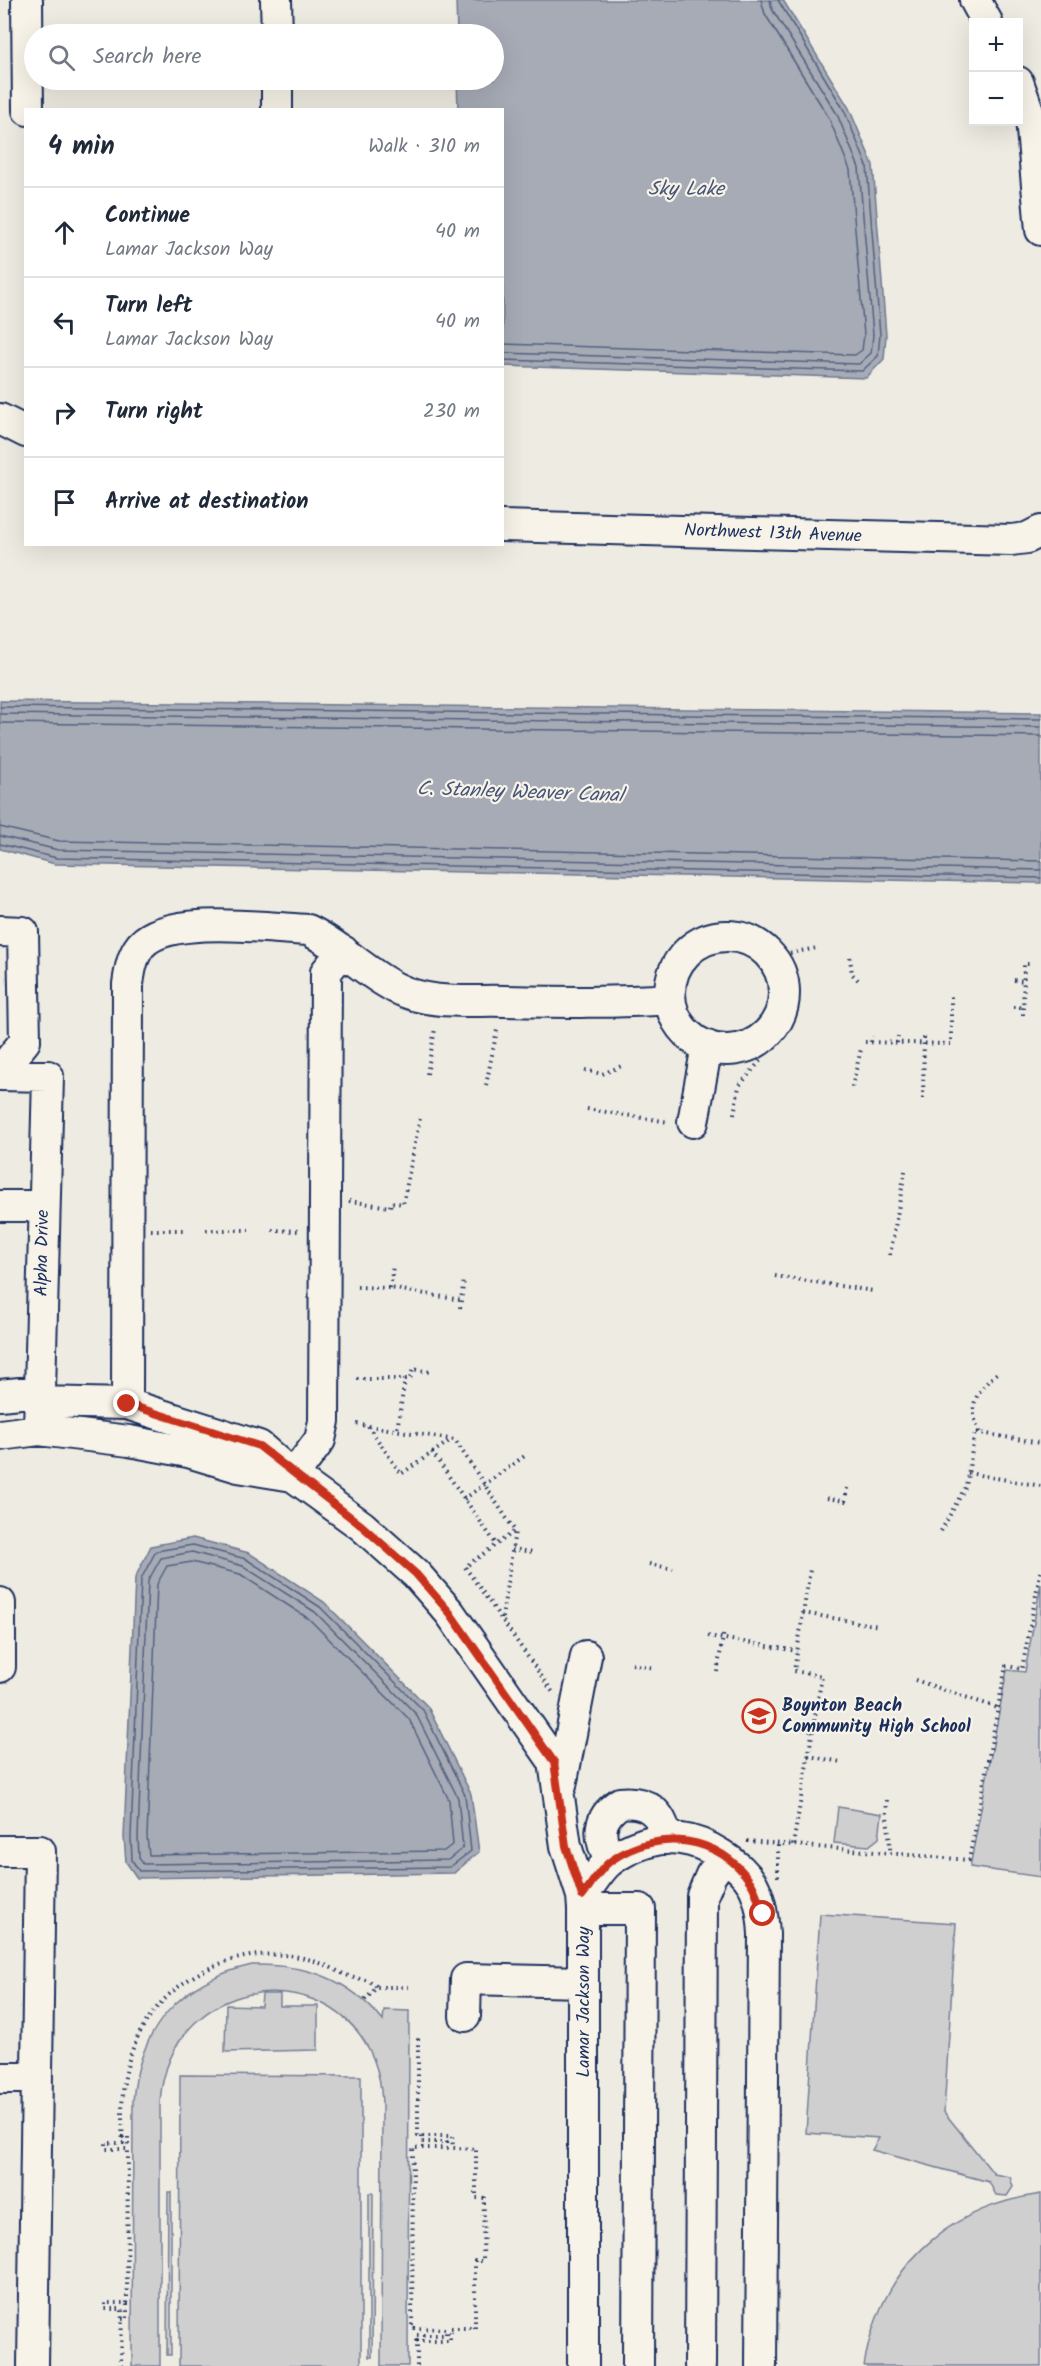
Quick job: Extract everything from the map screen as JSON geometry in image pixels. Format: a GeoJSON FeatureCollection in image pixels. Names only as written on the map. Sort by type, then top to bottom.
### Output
{"type":"FeatureCollection","features":[{"type":"Feature","properties":{"kind":"street"},"geometry":{"type":"LineString","coordinates":[[27,0],[27,24]]}},
{"type":"Feature","properties":{"kind":"street"},"geometry":{"type":"LineString","coordinates":[[276,0],[277,24]]}},
{"type":"Feature","properties":{"kind":"street"},"geometry":{"type":"LineString","coordinates":[[975,0],[985,18]]}},
{"type":"Feature","properties":{"kind":"street"},"geometry":{"type":"LineString","coordinates":[[28,90],[28,108]]}},
{"type":"Feature","properties":{"kind":"street"},"geometry":{"type":"LineString","coordinates":[[277,90],[277,108]]}},
{"type":"Feature","properties":{"kind":"street"},"geometry":{"type":"LineString","coordinates":[[1023,96],[1031,119],[1041,230]]}},
{"type":"Feature","properties":{"kind":"street"},"geometry":{"type":"LineString","coordinates":[[0,419],[24,431]]}},
{"type":"Feature","properties":{"kind":"street","name":"Northwest 13th Avenue"},"geometry":{"type":"LineString","coordinates":[[504,526],[1011,540],[1027,538],[1041,531]]}},
{"type":"Feature","properties":{"kind":"street"},"geometry":{"type":"LineString","coordinates":[[127,1404],[128,984],[133,958],[142,945],[155,935],[171,929],[197,927],[308,930],[344,951],[396,988],[434,1000],[625,1002],[670,999]]}},
{"type":"Feature","properties":{"kind":"street"},"geometry":{"type":"LineString","coordinates":[[0,931],[23,932],[25,1041],[0,1073]]}},
{"type":"Feature","properties":{"kind":"street"},"geometry":{"type":"LineString","coordinates":[[734,937],[747,940],[758,945],[776,963],[784,987],[780,1013],[767,1034],[745,1047],[720,1050],[707,1046],[686,1033],[676,1017],[670,999],[674,974],[679,963],[692,949],[709,939],[734,937]]}},
{"type":"Feature","properties":{"kind":"street"},"geometry":{"type":"LineString","coordinates":[[293,1476],[320,1440],[324,1421],[326,972],[344,951]]}},
{"type":"Feature","properties":{"kind":"street"},"geometry":{"type":"LineString","coordinates":[[693,1122],[707,1046]]}},
{"type":"Feature","properties":{"kind":"street","name":"Alpha Drive"},"geometry":{"type":"LineString","coordinates":[[0,1073],[48,1076],[40,1408]]}},
{"type":"Feature","properties":{"kind":"street"},"geometry":{"type":"LineString","coordinates":[[0,1206],[44,1206]]}},
{"type":"Feature","properties":{"kind":"street"},"geometry":{"type":"LineString","coordinates":[[0,1395],[129,1441],[188,1452],[238,1467],[293,1476]]}},
{"type":"Feature","properties":{"kind":"street"},"geometry":{"type":"LineString","coordinates":[[0,1435],[40,1408],[127,1404],[259,1446],[293,1476],[362,1526],[416,1574],[450,1613],[554,1762],[560,1791]]}},
{"type":"Feature","properties":{"kind":"street"},"geometry":{"type":"LineString","coordinates":[[0,1603],[0,1667]]}},
{"type":"Feature","properties":{"kind":"street"},"geometry":{"type":"LineString","coordinates":[[560,1791],[586,1656]]}},
{"type":"Feature","properties":{"kind":"street","name":"Lamar Jackson Way"},"geometry":{"type":"LineString","coordinates":[[560,1791],[566,1846],[583,1902],[583,2366]]}},
{"type":"Feature","properties":{"kind":"street"},"geometry":{"type":"LineString","coordinates":[[610,1861],[599,1830],[606,1814],[620,1803],[645,1804],[654,1810],[664,1827],[666,1839]]}},
{"type":"Feature","properties":{"kind":"street"},"geometry":{"type":"LineString","coordinates":[[638,2366],[640,1909],[583,1902],[610,1861],[637,1846],[666,1839],[681,1839],[731,1849]]}},
{"type":"Feature","properties":{"kind":"street"},"geometry":{"type":"LineString","coordinates":[[700,2366],[702,1896],[711,1875],[731,1849]]}},
{"type":"Feature","properties":{"kind":"street"},"geometry":{"type":"LineString","coordinates":[[731,1849],[741,1870],[753,1885],[763,1914],[761,2366]]}},
{"type":"Feature","properties":{"kind":"street"},"geometry":{"type":"LineString","coordinates":[[0,1851],[40,1851],[33,2366]]}},
{"type":"Feature","properties":{"kind":"street"},"geometry":{"type":"LineString","coordinates":[[465,2016],[466,1979],[583,1982]]}},
{"type":"Feature","properties":{"kind":"street"},"geometry":{"type":"LineString","coordinates":[[0,2078],[37,2078]]}},
{"type":"Feature","properties":{"kind":"path"},"geometry":{"type":"LineString","coordinates":[[790,953],[818,948]]}},
{"type":"Feature","properties":{"kind":"path"},"geometry":{"type":"LineString","coordinates":[[850,957],[852,974],[861,983]]}},
{"type":"Feature","properties":{"kind":"path"},"geometry":{"type":"LineString","coordinates":[[1023,1015],[1024,964],[1034,964]]}},
{"type":"Feature","properties":{"kind":"path"},"geometry":{"type":"LineString","coordinates":[[1014,980],[1024,981]]}},
{"type":"Feature","properties":{"kind":"path"},"geometry":{"type":"LineString","coordinates":[[1024,990],[1032,990]]}},
{"type":"Feature","properties":{"kind":"path"},"geometry":{"type":"LineString","coordinates":[[865,1042],[951,1044],[951,992]]}},
{"type":"Feature","properties":{"kind":"path"},"geometry":{"type":"LineString","coordinates":[[1013,1007],[1023,1007]]}},
{"type":"Feature","properties":{"kind":"path"},"geometry":{"type":"LineString","coordinates":[[427,1074],[435,1029]]}},
{"type":"Feature","properties":{"kind":"path"},"geometry":{"type":"LineString","coordinates":[[486,1085],[496,1030]]}},
{"type":"Feature","properties":{"kind":"path"},"geometry":{"type":"LineString","coordinates":[[871,1042],[872,1036]]}},
{"type":"Feature","properties":{"kind":"path"},"geometry":{"type":"LineString","coordinates":[[897,1043],[898,1036]]}},
{"type":"Feature","properties":{"kind":"path"},"geometry":{"type":"LineString","coordinates":[[923,1099],[924,1037]]}},
{"type":"Feature","properties":{"kind":"path"},"geometry":{"type":"LineString","coordinates":[[852,1087],[861,1049]]}},
{"type":"Feature","properties":{"kind":"path"},"geometry":{"type":"LineString","coordinates":[[734,1114],[739,1086],[761,1060]]}},
{"type":"Feature","properties":{"kind":"path"},"geometry":{"type":"LineString","coordinates":[[585,1070],[602,1074],[624,1065]]}},
{"type":"Feature","properties":{"kind":"path"},"geometry":{"type":"LineString","coordinates":[[587,1108],[692,1126],[693,1122]]}},
{"type":"Feature","properties":{"kind":"path"},"geometry":{"type":"LineString","coordinates":[[339,1200],[390,1207],[391,1202],[403,1204],[420,1118]]}},
{"type":"Feature","properties":{"kind":"path"},"geometry":{"type":"LineString","coordinates":[[890,1255],[905,1171]]}},
{"type":"Feature","properties":{"kind":"path"},"geometry":{"type":"LineString","coordinates":[[141,1230],[184,1230]]}},
{"type":"Feature","properties":{"kind":"path"},"geometry":{"type":"LineString","coordinates":[[206,1230],[249,1230]]}},
{"type":"Feature","properties":{"kind":"path"},"geometry":{"type":"LineString","coordinates":[[272,1230],[303,1231]]}},
{"type":"Feature","properties":{"kind":"path"},"geometry":{"type":"LineString","coordinates":[[390,1288],[393,1266]]}},
{"type":"Feature","properties":{"kind":"path"},"geometry":{"type":"LineString","coordinates":[[775,1276],[873,1292]]}},
{"type":"Feature","properties":{"kind":"path"},"geometry":{"type":"LineString","coordinates":[[460,1308],[464,1279]]}},
{"type":"Feature","properties":{"kind":"path"},"geometry":{"type":"LineString","coordinates":[[357,1287],[390,1288],[461,1300]]}},
{"type":"Feature","properties":{"kind":"path"},"geometry":{"type":"LineString","coordinates":[[357,1379],[410,1379],[413,1369],[430,1372]]}},
{"type":"Feature","properties":{"kind":"path"},"geometry":{"type":"LineString","coordinates":[[980,1432],[973,1418],[977,1390],[997,1372]]}},
{"type":"Feature","properties":{"kind":"path"},"geometry":{"type":"LineString","coordinates":[[397,1430],[405,1379]]}},
{"type":"Feature","properties":{"kind":"path"},"geometry":{"type":"LineString","coordinates":[[357,1424],[455,1440],[515,1531],[502,1618]]}},
{"type":"Feature","properties":{"kind":"path"},"geometry":{"type":"LineString","coordinates":[[368,1426],[401,1474],[451,1440]]}},
{"type":"Feature","properties":{"kind":"path"},"geometry":{"type":"LineString","coordinates":[[941,1531],[966,1486],[975,1432],[1041,1443]]}},
{"type":"Feature","properties":{"kind":"path"},"geometry":{"type":"LineString","coordinates":[[432,1452],[496,1544]]}},
{"type":"Feature","properties":{"kind":"path"},"geometry":{"type":"LineString","coordinates":[[464,1499],[526,1455]]}},
{"type":"Feature","properties":{"kind":"path"},"geometry":{"type":"LineString","coordinates":[[968,1473],[1041,1486]]}},
{"type":"Feature","properties":{"kind":"path"},"geometry":{"type":"LineString","coordinates":[[827,1498],[845,1501],[847,1488]]}},
{"type":"Feature","properties":{"kind":"path"},"geometry":{"type":"LineString","coordinates":[[515,1531],[465,1567],[555,1696]]}},
{"type":"Feature","properties":{"kind":"path"},"geometry":{"type":"LineString","coordinates":[[512,1549],[533,1552]]}},
{"type":"Feature","properties":{"kind":"path"},"geometry":{"type":"LineString","coordinates":[[649,1564],[673,1569]]}},
{"type":"Feature","properties":{"kind":"path"},"geometry":{"type":"LineString","coordinates":[[731,1849],[793,1845],[919,1858],[969,1860],[1006,1666],[1022,1669],[1041,1568]]}},
{"type":"Feature","properties":{"kind":"path"},"geometry":{"type":"LineString","coordinates":[[793,1845],[822,1676],[794,1672],[810,1570]]}},
{"type":"Feature","properties":{"kind":"path"},"geometry":{"type":"LineString","coordinates":[[803,1613],[879,1626]]}},
{"type":"Feature","properties":{"kind":"path"},"geometry":{"type":"LineString","coordinates":[[717,1672],[724,1631]]}},
{"type":"Feature","properties":{"kind":"path"},"geometry":{"type":"LineString","coordinates":[[708,1636],[797,1651]]}},
{"type":"Feature","properties":{"kind":"path"},"geometry":{"type":"LineString","coordinates":[[632,1664],[655,1668]]}},
{"type":"Feature","properties":{"kind":"path"},"geometry":{"type":"LineString","coordinates":[[915,1680],[998,1708]]}},
{"type":"Feature","properties":{"kind":"path"},"geometry":{"type":"LineString","coordinates":[[803,1729],[812,1730]]}},
{"type":"Feature","properties":{"kind":"path"},"geometry":{"type":"LineString","coordinates":[[808,1756],[841,1762]]}},
{"type":"Feature","properties":{"kind":"path"},"geometry":{"type":"LineString","coordinates":[[887,1800],[890,1854]]}},
{"type":"Feature","properties":{"kind":"path"},"geometry":{"type":"LineString","coordinates":[[128,2149],[106,2149],[106,2143],[123,2143],[124,2078],[134,2046],[156,2009],[177,1988],[200,1972],[241,1957],[285,1955],[317,1961],[349,1977],[366,1978],[377,1987],[411,1987]]}},
{"type":"Feature","properties":{"kind":"path"},"geometry":{"type":"LineString","coordinates":[[365,2000],[377,1987]]}},
{"type":"Feature","properties":{"kind":"path"},"geometry":{"type":"LineString","coordinates":[[417,2341],[450,2341],[450,2328],[475,2328],[475,2260],[483,2261],[484,2198],[476,2198],[476,2149],[453,2148],[453,2136],[418,2136],[418,2034]]}},
{"type":"Feature","properties":{"kind":"path"},"geometry":{"type":"LineString","coordinates":[[417,2366],[417,2335],[446,2335],[446,2329],[412,2328],[413,2148],[447,2148],[447,2142],[422,2142],[422,2136]]}},
{"type":"Feature","properties":{"kind":"path"},"geometry":{"type":"LineString","coordinates":[[122,2137],[128,2137],[127,2319],[122,2319]]}},
{"type":"Feature","properties":{"kind":"path"},"geometry":{"type":"LineString","coordinates":[[121,2366],[122,2309],[105,2309],[105,2303],[127,2303]]}},
{"type":"Feature","properties":{"kind":"shaded area"},"geometry":{"type":"Polygon","coordinates":[[[1041,1583],[1041,1877],[970,1867],[1007,1670],[1025,1672],[1041,1583]]]}},
{"type":"Feature","properties":{"kind":"shaded area"},"geometry":{"type":"Polygon","coordinates":[[[838,1807],[882,1814],[879,1838],[869,1846],[834,1843],[838,1807]]]}},
{"type":"Feature","properties":{"kind":"shaded area"},"geometry":{"type":"Polygon","coordinates":[[[820,1914],[956,1923],[944,2112],[994,2174],[1010,2177],[1013,2187],[1007,2196],[996,2195],[989,2182],[872,2150],[879,2138],[806,2133],[820,1914]]]}},
{"type":"Feature","properties":{"kind":"shaded area"},"geometry":{"type":"Polygon","coordinates":[[[252,1965],[290,1967],[325,1976],[356,1994],[383,2021],[384,2010],[409,2011],[408,2366],[381,2366],[382,2103],[372,2055],[347,2020],[313,1999],[274,1992],[235,1999],[199,2019],[173,2053],[160,2101],[160,2366],[132,2366],[133,2101],[144,2051],[154,2030],[184,1996],[226,1972],[252,1965]]]}},
{"type":"Feature","properties":{"kind":"shaded area"},"geometry":{"type":"Polygon","coordinates":[[[262,1994],[280,1994],[280,2006],[318,2006],[318,2050],[225,2052],[226,2005],[261,2006],[262,1994]]]}},
{"type":"Feature","properties":{"kind":"shaded area"},"geometry":{"type":"Polygon","coordinates":[[[180,2075],[361,2076],[361,2366],[179,2366],[180,2075]]]}},
{"type":"Feature","properties":{"kind":"shaded area"},"geometry":{"type":"Polygon","coordinates":[[[168,2192],[171,2192],[171,2355],[167,2355],[168,2192]]]}},
{"type":"Feature","properties":{"kind":"shaded area"},"geometry":{"type":"Polygon","coordinates":[[[369,2193],[373,2193],[372,2357],[369,2357],[369,2193]]]}},
{"type":"Feature","properties":{"kind":"shaded area"},"geometry":{"type":"Polygon","coordinates":[[[1041,2194],[1041,2366],[864,2366],[872,2331],[885,2300],[901,2273],[922,2249],[947,2229],[975,2213],[1006,2201],[1041,2194]]]}},
{"type":"Feature","properties":{"kind":"water","name":"Sky Lake"},"geometry":{"type":"Polygon","coordinates":[[[456,0],[783,0],[849,108],[873,165],[886,335],[884,359],[866,378],[504,366],[504,108],[458,108],[457,90],[504,90],[504,24],[457,24],[456,0]]]}},
{"type":"Feature","properties":{"kind":"water","name":"C. Stanley Weaver Canal"},"geometry":{"type":"Polygon","coordinates":[[[0,701],[1041,713],[1041,883],[55,864],[0,849],[0,701]]]}},
{"type":"Feature","properties":{"kind":"water"},"geometry":{"type":"Polygon","coordinates":[[[193,1538],[249,1553],[324,1602],[428,1707],[471,1794],[479,1852],[454,1873],[137,1878],[126,1862],[124,1837],[135,1578],[151,1546],[193,1538]]]}},
{"type":"Feature","properties":{"kind":"place","name":"Boynton Beach Community High School"},"geometry":{"type":"Point","coordinates":[759,1716]}},
{"type":"Feature","properties":{"kind":"route"},"geometry":{"type":"LineString","coordinates":[[127,1404],[194,1428],[259,1446],[293,1476],[362,1526],[416,1574],[450,1613],[554,1762],[560,1791],[566,1846],[582,1896],[610,1861],[637,1846],[666,1839],[681,1839],[724,1857],[741,1870],[753,1885],[763,1914]]}}]}
